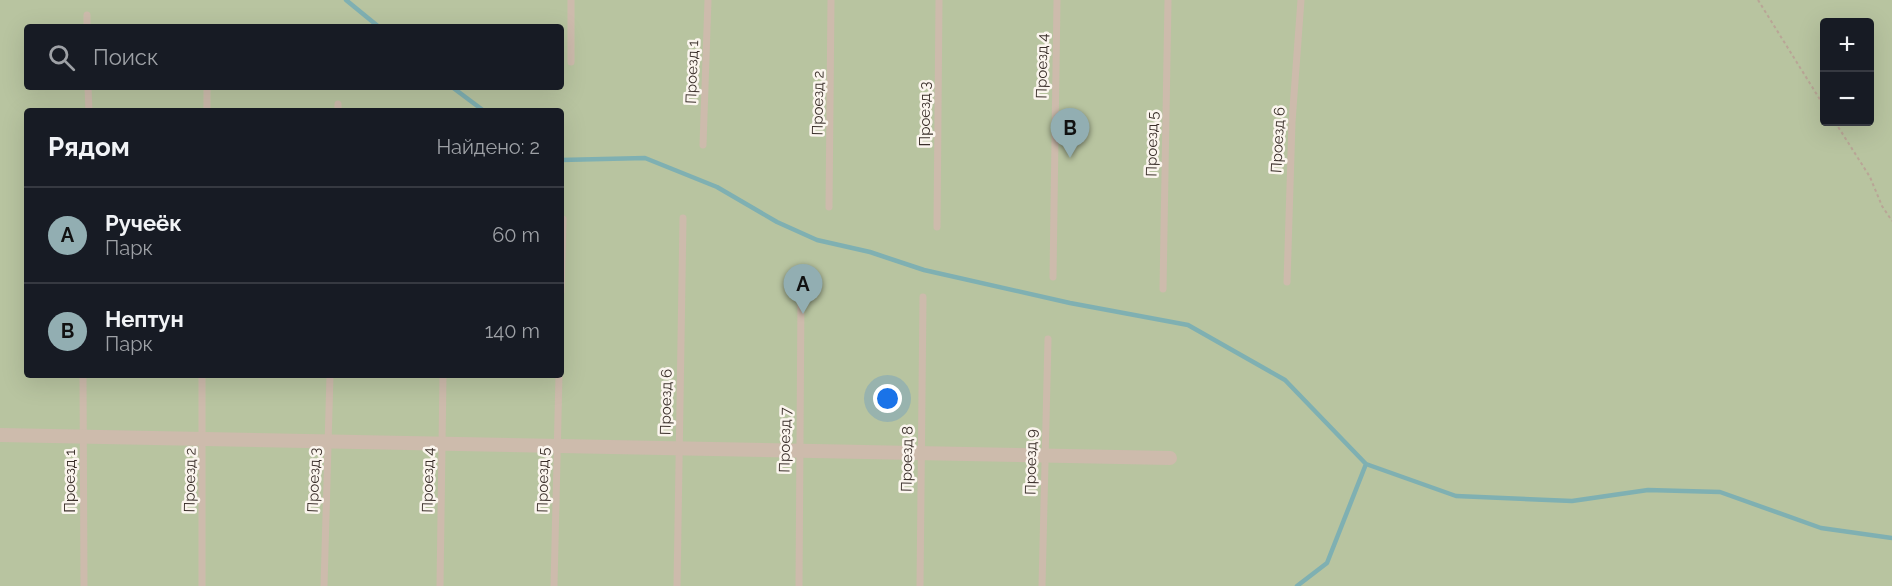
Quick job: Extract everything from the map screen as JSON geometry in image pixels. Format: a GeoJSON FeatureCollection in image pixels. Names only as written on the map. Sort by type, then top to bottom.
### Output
{"type":"FeatureCollection","features":[{"type":"Feature","properties":{"kind":"street"},"geometry":{"type":"LineString","coordinates":[[0,435],[1170,458]]}},
{"type":"Feature","properties":{"kind":"lane"},"geometry":{"type":"LineString","coordinates":[[571,0],[571,62]]}},
{"type":"Feature","properties":{"kind":"lane","name":"Проезд 1"},"geometry":{"type":"LineString","coordinates":[[703,145],[708,0]]}},
{"type":"Feature","properties":{"kind":"lane","name":"Проезд 2"},"geometry":{"type":"LineString","coordinates":[[829,207],[831,0]]}},
{"type":"Feature","properties":{"kind":"lane","name":"Проезд 3"},"geometry":{"type":"LineString","coordinates":[[937,228],[939,0]]}},
{"type":"Feature","properties":{"kind":"lane","name":"Проезд 4"},"geometry":{"type":"LineString","coordinates":[[1053,277],[1057,0]]}},
{"type":"Feature","properties":{"kind":"lane","name":"Проезд 5"},"geometry":{"type":"LineString","coordinates":[[1163,289],[1168,0]]}},
{"type":"Feature","properties":{"kind":"lane","name":"Проезд 6"},"geometry":{"type":"LineString","coordinates":[[1287,282],[1292,122],[1301,0]]}},
{"type":"Feature","properties":{"kind":"lane"},"geometry":{"type":"LineString","coordinates":[[87,15],[87,24]]}},
{"type":"Feature","properties":{"kind":"lane"},"geometry":{"type":"LineString","coordinates":[[88,90],[89,108]]}},
{"type":"Feature","properties":{"kind":"lane"},"geometry":{"type":"LineString","coordinates":[[207,90],[207,108]]}},
{"type":"Feature","properties":{"kind":"lane","name":"Проезд 6"},"geometry":{"type":"LineString","coordinates":[[677,586],[683,218]]}},
{"type":"Feature","properties":{"kind":"lane","name":"Проезд 7"},"geometry":{"type":"LineString","coordinates":[[798,586],[801,293]]}},
{"type":"Feature","properties":{"kind":"lane","name":"Проезд 8"},"geometry":{"type":"LineString","coordinates":[[920,586],[923,297]]}},
{"type":"Feature","properties":{"kind":"lane","name":"Проезд 9"},"geometry":{"type":"LineString","coordinates":[[1042,586],[1048,339]]}},
{"type":"Feature","properties":{"kind":"lane","name":"Проезд 1"},"geometry":{"type":"LineString","coordinates":[[83,378],[84,586]]}},
{"type":"Feature","properties":{"kind":"lane","name":"Проезд 2"},"geometry":{"type":"LineString","coordinates":[[202,378],[204,439],[202,586]]}},
{"type":"Feature","properties":{"kind":"lane","name":"Проезд 3"},"geometry":{"type":"LineString","coordinates":[[324,586],[330,378]]}},
{"type":"Feature","properties":{"kind":"lane","name":"Проезд 4"},"geometry":{"type":"LineString","coordinates":[[440,586],[443,378]]}},
{"type":"Feature","properties":{"kind":"lane","name":"Проезд 5"},"geometry":{"type":"LineString","coordinates":[[554,586],[559,378]]}},
{"type":"Feature","properties":{"kind":"path"},"geometry":{"type":"LineString","coordinates":[[1758,0],[1820,100]]}},
{"type":"Feature","properties":{"kind":"path"},"geometry":{"type":"LineString","coordinates":[[1838,126],[1870,177],[1882,206],[1892,221]]}},
{"type":"Feature","properties":{"kind":"green space"},"geometry":{"type":"Polygon","coordinates":[[[0,0],[1892,0],[1892,586],[0,586],[0,0]]]}},
{"type":"Feature","properties":{"kind":"waterway"},"geometry":{"type":"LineString","coordinates":[[346,0],[375,24]]}},
{"type":"Feature","properties":{"kind":"waterway"},"geometry":{"type":"LineString","coordinates":[[456,90],[480,108]]}},
{"type":"Feature","properties":{"kind":"waterway"},"geometry":{"type":"LineString","coordinates":[[564,160],[645,158],[717,187],[777,222],[817,240],[870,252],[924,270],[1070,303],[1188,325],[1285,380],[1366,464],[1456,496],[1572,501],[1648,490],[1720,492],[1821,528],[1892,538]]}},
{"type":"Feature","properties":{"kind":"waterway"},"geometry":{"type":"LineString","coordinates":[[1297,586],[1327,563],[1366,464]]}},
{"type":"Feature","properties":{"kind":"place","name":"Нептун"},"geometry":{"type":"Point","coordinates":[1070,158]}},
{"type":"Feature","properties":{"kind":"place","name":"Ручеёк"},"geometry":{"type":"Point","coordinates":[803,314]}}]}
